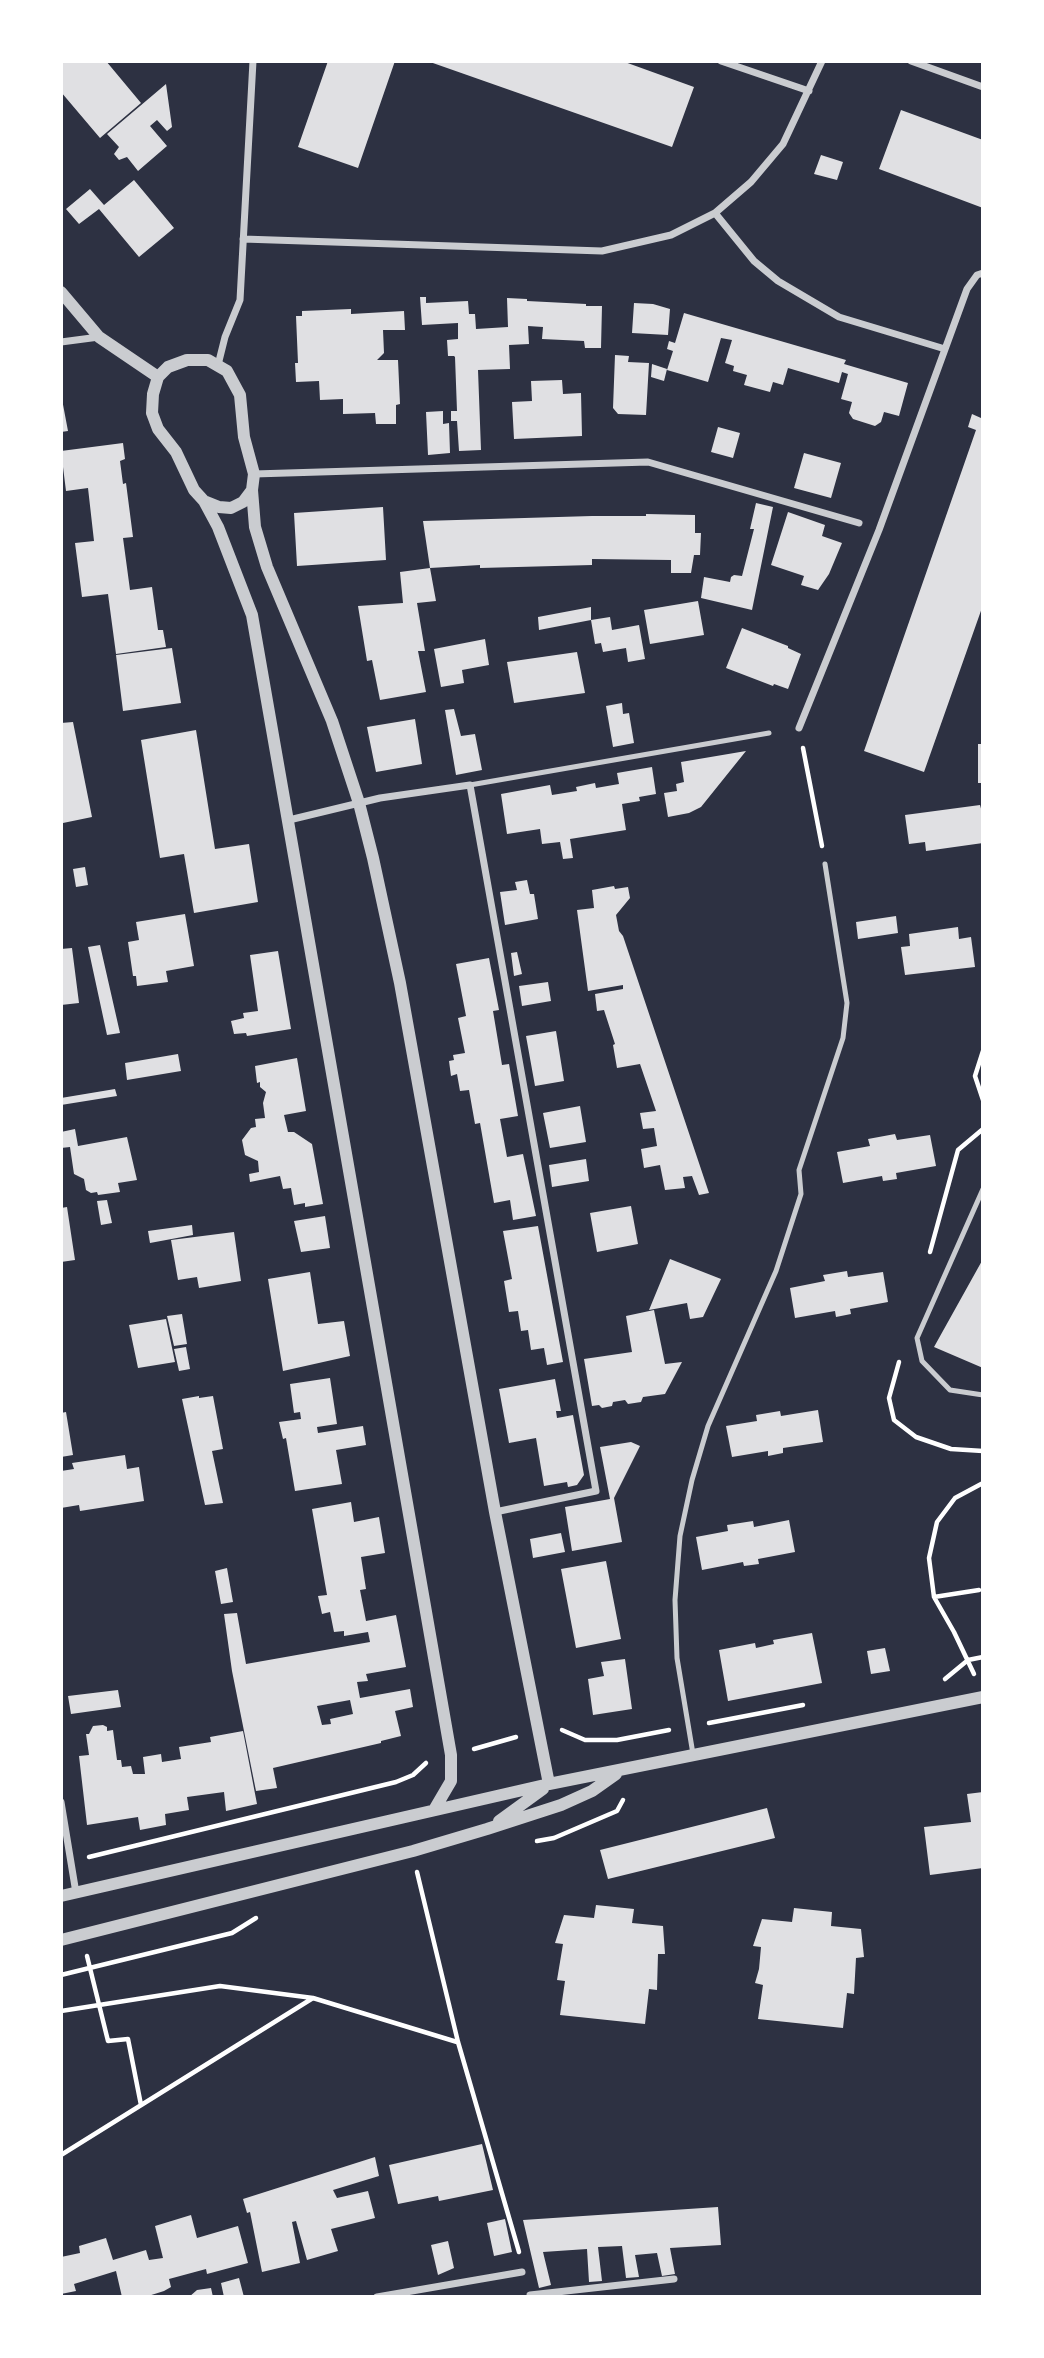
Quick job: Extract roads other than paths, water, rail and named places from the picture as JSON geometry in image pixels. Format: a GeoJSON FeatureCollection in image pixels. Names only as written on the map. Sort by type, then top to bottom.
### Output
{"type":"FeatureCollection","features":[{"type":"Feature","properties":{"kind":"street"},"geometry":{"type":"LineString","coordinates":[[218,365],[225,337],[240,300],[253,61]]}},
{"type":"Feature","properties":{"kind":"street"},"geometry":{"type":"LineString","coordinates":[[721,61],[809,91]]}},
{"type":"Feature","properties":{"kind":"street"},"geometry":{"type":"LineString","coordinates":[[243,239],[603,251],[671,235],[715,212],[751,183],[783,144],[822,61]]}},
{"type":"Feature","properties":{"kind":"street"},"geometry":{"type":"LineString","coordinates":[[911,61],[983,87]]}},
{"type":"Feature","properties":{"kind":"street"},"geometry":{"type":"LineString","coordinates":[[715,212],[754,261],[778,281],[839,317],[945,349]]}},
{"type":"Feature","properties":{"kind":"street"},"geometry":{"type":"LineString","coordinates":[[799,728],[879,530],[967,289],[977,275],[983,273]]}},
{"type":"Feature","properties":{"kind":"street"},"geometry":{"type":"LineString","coordinates":[[61,292],[99,337],[158,377]]}},
{"type":"Feature","properties":{"kind":"street"},"geometry":{"type":"LineString","coordinates":[[61,342],[99,337]]}},
{"type":"Feature","properties":{"kind":"street"},"geometry":{"type":"LineString","coordinates":[[434,1810],[451,1781],[451,1755],[253,615],[231,556],[204,501],[194,490],[181,461],[158,429],[152,412],[158,377],[168,367],[187,360],[208,360],[228,371],[240,395],[244,437],[254,474],[252,490],[255,527],[267,568],[332,721],[359,803],[400,983],[495,1512],[549,1784]]}},
{"type":"Feature","properties":{"kind":"street"},"geometry":{"type":"LineString","coordinates":[[254,474],[648,462],[859,523]]}},
{"type":"Feature","properties":{"kind":"street"},"geometry":{"type":"LineString","coordinates":[[204,501],[231,508],[243,502],[252,490]]}},
{"type":"Feature","properties":{"kind":"street"},"geometry":{"type":"LineString","coordinates":[[289,820],[359,803],[470,785],[596,1491],[495,1512]]}},
{"type":"Feature","properties":{"kind":"street"},"geometry":{"type":"LineString","coordinates":[[61,1896],[549,1784],[983,1697]]}},
{"type":"Feature","properties":{"kind":"street"},"geometry":{"type":"LineString","coordinates":[[61,1940],[487,1829],[561,1805],[592,1791],[622,1770]]}},
{"type":"Feature","properties":{"kind":"street"},"geometry":{"type":"LineString","coordinates":[[487,1829],[549,1784]]}},
{"type":"Feature","properties":{"kind":"street"},"geometry":{"type":"LineString","coordinates":[[61,1802],[76,1893]]}},
{"type":"Feature","properties":{"kind":"street"},"geometry":{"type":"LineString","coordinates":[[377,2297],[522,2272]]}},
{"type":"Feature","properties":{"kind":"street"},"geometry":{"type":"LineString","coordinates":[[530,2295],[674,2279]]}},
{"type":"Feature","properties":{"kind":"lane"},"geometry":{"type":"LineString","coordinates":[[470,785],[769,733]]}},
{"type":"Feature","properties":{"kind":"lane"},"geometry":{"type":"LineString","coordinates":[[694,1757],[677,1658],[675,1600],[680,1536],[692,1480],[708,1426],[776,1271],[801,1194],[799,1170],[843,1038],[847,1003],[825,864]]}},
{"type":"Feature","properties":{"kind":"lane"},"geometry":{"type":"LineString","coordinates":[[983,1189],[916,1338],[922,1361],[950,1390],[983,1395]]}}]}
